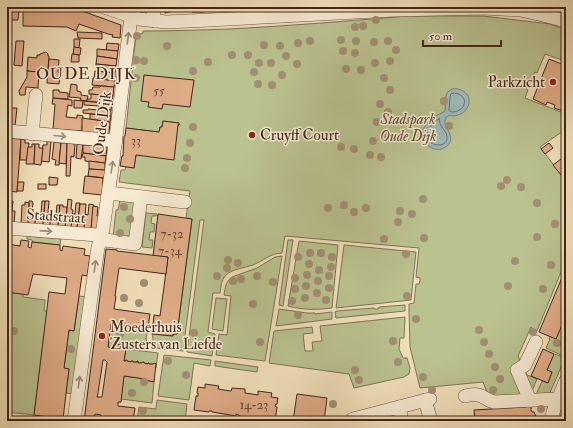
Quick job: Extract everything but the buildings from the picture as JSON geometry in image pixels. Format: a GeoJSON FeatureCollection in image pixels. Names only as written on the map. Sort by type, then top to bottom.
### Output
{"type":"FeatureCollection","features":[{"type":"Feature","properties":{"kind":"street"},"geometry":{"type":"LineString","coordinates":[[104,7],[131,17],[155,21],[200,21],[423,8],[496,8],[543,15],[566,21]]}},
{"type":"Feature","properties":{"kind":"street"},"geometry":{"type":"LineString","coordinates":[[152,7],[155,21]]}},
{"type":"Feature","properties":{"kind":"street","name":"Oude Dijk"},"geometry":{"type":"LineString","coordinates":[[74,421],[98,247],[104,229],[131,17]]}},
{"type":"Feature","properties":{"kind":"street"},"geometry":{"type":"LineString","coordinates":[[32,134],[36,95]]}},
{"type":"Feature","properties":{"kind":"street"},"geometry":{"type":"LineString","coordinates":[[7,131],[116,141]]}},
{"type":"Feature","properties":{"kind":"street"},"geometry":{"type":"LineString","coordinates":[[109,193],[185,202]]}},
{"type":"Feature","properties":{"kind":"street","name":"Stadstraat"},"geometry":{"type":"LineString","coordinates":[[7,228],[97,235],[105,240],[135,244],[141,197]]}},
{"type":"Feature","properties":{"kind":"street"},"geometry":{"type":"LineString","coordinates":[[530,400],[517,370],[525,365],[536,342]]}},
{"type":"Feature","properties":{"kind":"street"},"geometry":{"type":"LineString","coordinates":[[548,421],[561,398],[566,380]]}},
{"type":"Feature","properties":{"kind":"street"},"geometry":{"type":"LineString","coordinates":[[465,396],[478,395],[494,402],[561,398]]}},
{"type":"Feature","properties":{"kind":"street"},"geometry":{"type":"LineString","coordinates":[[353,421],[353,418],[374,417],[399,407],[427,400],[430,421]]}},
{"type":"Feature","properties":{"kind":"street"},"geometry":{"type":"LineString","coordinates":[[399,407],[402,421]]}},
{"type":"Feature","properties":{"kind":"green space","name":"Stadspark Oude Dijk"},"geometry":{"type":"Polygon","coordinates":[[[408,16],[483,16],[550,24],[566,30],[566,55],[562,60],[545,54],[537,73],[535,72],[532,79],[530,79],[526,89],[528,90],[525,98],[566,114],[566,129],[540,147],[566,181],[566,265],[563,272],[561,272],[537,331],[531,327],[518,356],[527,375],[537,379],[532,391],[522,396],[489,397],[483,382],[420,388],[410,347],[409,310],[409,304],[414,303],[416,284],[419,284],[420,281],[420,278],[416,277],[419,248],[285,236],[282,253],[274,254],[253,265],[229,273],[223,279],[220,293],[213,293],[208,332],[215,334],[212,356],[187,352],[204,220],[200,220],[183,351],[155,348],[152,334],[173,336],[173,334],[177,334],[192,219],[186,218],[190,191],[119,182],[121,170],[125,170],[126,166],[134,168],[136,155],[179,125],[179,123],[163,121],[159,132],[126,128],[136,35],[143,33],[143,31],[251,28],[408,16]]]}},
{"type":"Feature","properties":{"kind":"green space"},"geometry":{"type":"Polygon","coordinates":[[[120,200],[134,202],[131,236],[127,236],[126,239],[113,237],[116,210],[118,210],[120,200]]]}},
{"type":"Feature","properties":{"kind":"green space"},"geometry":{"type":"Polygon","coordinates":[[[146,213],[157,214],[156,216],[152,216],[151,223],[155,224],[154,232],[150,232],[149,240],[153,240],[152,248],[142,247],[146,213]]]}},
{"type":"Feature","properties":{"kind":"green space"},"geometry":{"type":"Polygon","coordinates":[[[27,236],[61,239],[60,245],[32,242],[32,240],[27,239],[27,236]]]}},
{"type":"Feature","properties":{"kind":"green space"},"geometry":{"type":"Polygon","coordinates":[[[288,240],[293,240],[283,306],[279,305],[288,240]]]}},
{"type":"Feature","properties":{"kind":"green space"},"geometry":{"type":"Polygon","coordinates":[[[299,241],[338,245],[332,308],[310,309],[288,306],[299,241]]]}},
{"type":"Feature","properties":{"kind":"green space"},"geometry":{"type":"Polygon","coordinates":[[[344,245],[416,252],[411,300],[336,308],[344,245]]]}},
{"type":"Feature","properties":{"kind":"green space"},"geometry":{"type":"Polygon","coordinates":[[[282,256],[265,361],[216,355],[219,334],[227,335],[231,296],[224,295],[225,287],[228,281],[232,277],[257,268],[275,257],[282,256]]]}},
{"type":"Feature","properties":{"kind":"green space"},"geometry":{"type":"Polygon","coordinates":[[[7,292],[23,294],[23,297],[45,300],[44,311],[47,311],[34,415],[7,412],[7,292]]]}},
{"type":"Feature","properties":{"kind":"green space"},"geometry":{"type":"Polygon","coordinates":[[[79,296],[87,297],[74,394],[66,393],[69,369],[64,368],[69,330],[74,331],[79,296]]]}},
{"type":"Feature","properties":{"kind":"green space"},"geometry":{"type":"Polygon","coordinates":[[[216,298],[227,299],[223,331],[212,329],[216,298]]]}},
{"type":"Feature","properties":{"kind":"green space"},"geometry":{"type":"Polygon","coordinates":[[[405,305],[405,311],[336,318],[335,312],[374,308],[378,309],[379,307],[405,305]]]}},
{"type":"Feature","properties":{"kind":"green space"},"geometry":{"type":"Polygon","coordinates":[[[279,309],[315,314],[332,312],[332,319],[276,326],[279,309]]]}},
{"type":"Feature","properties":{"kind":"green space"},"geometry":{"type":"Polygon","coordinates":[[[405,317],[404,338],[400,338],[399,349],[403,358],[407,358],[410,368],[409,374],[404,377],[354,388],[349,374],[269,363],[274,331],[312,327],[313,333],[303,334],[305,351],[313,351],[312,342],[322,341],[320,326],[405,317]]]}},
{"type":"Feature","properties":{"kind":"green space"},"geometry":{"type":"Polygon","coordinates":[[[565,317],[565,357],[546,348],[550,336],[556,338],[565,317]]]}},
{"type":"Feature","properties":{"kind":"green space"},"geometry":{"type":"Polygon","coordinates":[[[111,324],[148,328],[146,339],[149,348],[114,344],[113,348],[108,347],[111,324]]]}},
{"type":"Feature","properties":{"kind":"green space"},"geometry":{"type":"Polygon","coordinates":[[[126,349],[158,353],[156,368],[153,364],[149,363],[124,361],[126,349]]]}},
{"type":"Feature","properties":{"kind":"green space"},"geometry":{"type":"Polygon","coordinates":[[[554,354],[565,358],[549,395],[536,395],[542,381],[548,383],[552,372],[547,370],[554,354]]]}},
{"type":"Feature","properties":{"kind":"green space"},"geometry":{"type":"Polygon","coordinates":[[[164,355],[211,360],[210,366],[194,363],[189,400],[158,396],[164,355]]]}},
{"type":"Feature","properties":{"kind":"green space"},"geometry":{"type":"Polygon","coordinates":[[[215,361],[258,367],[257,372],[215,366],[215,361]]]}},
{"type":"Feature","properties":{"kind":"green space"},"geometry":{"type":"Polygon","coordinates":[[[124,376],[154,382],[152,403],[121,399],[124,376]]]}},
{"type":"Feature","properties":{"kind":"green space"},"geometry":{"type":"Polygon","coordinates":[[[157,400],[187,404],[185,421],[137,421],[139,407],[156,409],[157,400]]]}},
{"type":"Feature","properties":{"kind":"water"},"geometry":{"type":"Polygon","coordinates":[[[452,89],[458,89],[466,93],[469,103],[464,112],[461,114],[446,117],[445,123],[451,139],[450,143],[442,149],[433,148],[425,142],[423,138],[424,128],[431,119],[445,111],[446,95],[452,89]]]}},
{"type":"Feature","properties":{"kind":"place","name":"Parkzicht"},"geometry":{"type":"Point","coordinates":[553,82]}},
{"type":"Feature","properties":{"kind":"place","name":"Cruyff Court"},"geometry":{"type":"Point","coordinates":[252,135]}},
{"type":"Feature","properties":{"kind":"place","name":"Moederhuis Zusters van Liefde"},"geometry":{"type":"Point","coordinates":[102,336]}},
{"type":"Feature","properties":{"kind":"district","name":"OUDE DIJK"},"geometry":{"type":"Point","coordinates":[86,73]}}]}
